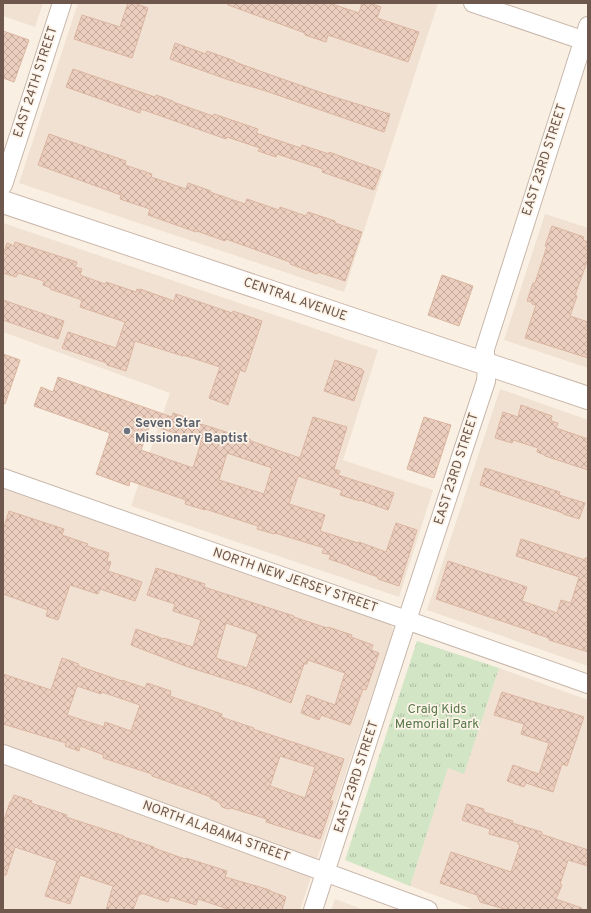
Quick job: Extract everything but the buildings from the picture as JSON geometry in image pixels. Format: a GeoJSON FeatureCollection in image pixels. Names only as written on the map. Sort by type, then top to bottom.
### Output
{"type":"FeatureCollection","features":[{"type":"Feature","properties":{"kind":"main road","name":"CENTRAL AVENUE"},"geometry":{"type":"LineString","coordinates":[[3,202],[588,398]]}},
{"type":"Feature","properties":{"kind":"street","name":"EAST 24TH STREET"},"geometry":{"type":"LineString","coordinates":[[3,185],[62,3]]}},
{"type":"Feature","properties":{"kind":"street"},"geometry":{"type":"LineString","coordinates":[[473,3],[586,36]]}},
{"type":"Feature","properties":{"kind":"street","name":"EAST 23RD STREET"},"geometry":{"type":"LineString","coordinates":[[313,910],[486,381],[488,367],[486,364],[484,349],[586,36]]}},
{"type":"Feature","properties":{"kind":"street","name":"NORTH NEW JERSEY STREET"},"geometry":{"type":"LineString","coordinates":[[3,478],[588,684]]}},
{"type":"Feature","properties":{"kind":"street","name":"NORTH ALABAMA STREET"},"geometry":{"type":"LineString","coordinates":[[3,754],[428,910]]}},
{"type":"Feature","properties":{"kind":"shaded area"},"geometry":{"type":"Polygon","coordinates":[[[3,3],[43,3],[35,27],[3,16],[3,3]]]}},
{"type":"Feature","properties":{"kind":"shaded area"},"geometry":{"type":"Polygon","coordinates":[[[78,3],[438,3],[344,292],[19,183],[78,3]]]}},
{"type":"Feature","properties":{"kind":"shaded area"},"geometry":{"type":"Polygon","coordinates":[[[545,214],[588,228],[588,368],[504,340],[545,214]]]}},
{"type":"Feature","properties":{"kind":"shaded area"},"geometry":{"type":"Polygon","coordinates":[[[3,223],[378,350],[343,460],[433,490],[399,597],[131,506],[170,393],[3,332],[3,223]]]}},
{"type":"Feature","properties":{"kind":"shaded area"},"geometry":{"type":"Polygon","coordinates":[[[500,389],[588,420],[588,666],[427,610],[500,389]]]}},
{"type":"Feature","properties":{"kind":"shaded area"},"geometry":{"type":"Polygon","coordinates":[[[3,488],[383,618],[389,622],[393,629],[392,635],[300,910],[3,910],[3,488]]]}},
{"type":"Feature","properties":{"kind":"shaded area"},"geometry":{"type":"Polygon","coordinates":[[[499,668],[588,700],[588,910],[475,910],[410,886],[448,768],[464,773],[499,668]]]}},
{"type":"Feature","properties":{"kind":"shaded area"},"geometry":{"type":"Polygon","coordinates":[[[335,899],[364,910],[331,910],[335,899]]]}},
{"type":"Feature","properties":{"kind":"green space","name":"Craig Kids Memorial Park"},"geometry":{"type":"Polygon","coordinates":[[[417,641],[499,668],[464,774],[448,768],[410,886],[345,860],[417,641]]]}},
{"type":"Feature","properties":{"kind":"place","name":"Seven Star Missionary Baptist"},"geometry":{"type":"Point","coordinates":[127,431]}}]}
